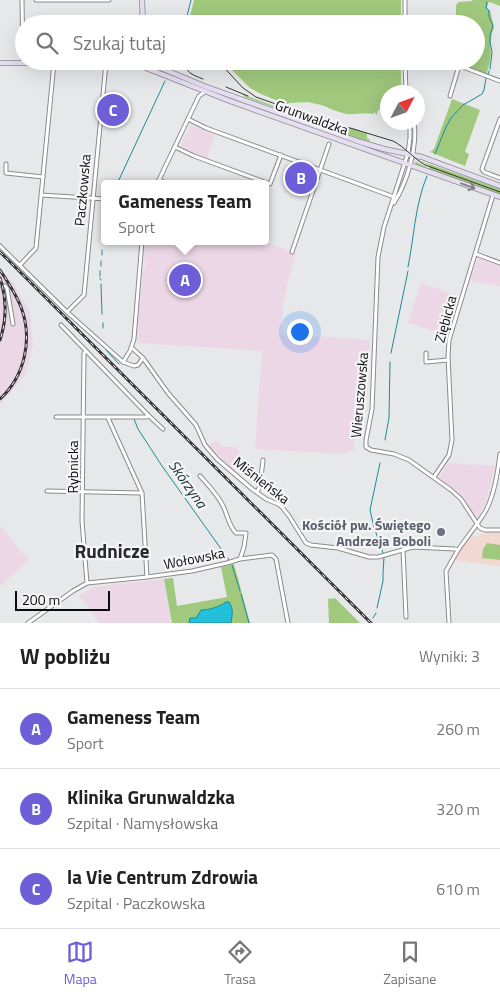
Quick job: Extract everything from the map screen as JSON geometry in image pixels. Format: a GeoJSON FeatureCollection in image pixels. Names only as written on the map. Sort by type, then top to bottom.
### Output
{"type":"FeatureCollection","features":[{"type":"Feature","properties":{"kind":"street"},"geometry":{"type":"LineString","coordinates":[[22,0],[22,15]]}},
{"type":"Feature","properties":{"kind":"street"},"geometry":{"type":"LineString","coordinates":[[36,0],[109,0]]}},
{"type":"Feature","properties":{"kind":"street"},"geometry":{"type":"LineString","coordinates":[[142,0],[143,15]]}},
{"type":"Feature","properties":{"kind":"street"},"geometry":{"type":"LineString","coordinates":[[405,0],[405,15]]}},
{"type":"Feature","properties":{"kind":"street","name":"Grunwaldzka"},"geometry":{"type":"LineString","coordinates":[[0,63],[15,63]]}},
{"type":"Feature","properties":{"kind":"street"},"geometry":{"type":"LineString","coordinates":[[20,265],[36,248],[53,70]]}},
{"type":"Feature","properties":{"kind":"street","name":"Paczkowska"},"geometry":{"type":"LineString","coordinates":[[67,312],[84,295],[104,70]]}},
{"type":"Feature","properties":{"kind":"street","name":"Grunwaldzka"},"geometry":{"type":"LineString","coordinates":[[158,70],[196,88],[500,197]]}},
{"type":"Feature","properties":{"kind":"street","name":"Grunwaldzka"},"geometry":{"type":"LineString","coordinates":[[162,70],[360,142],[437,162],[500,186]]}},
{"type":"Feature","properties":{"kind":"street"},"geometry":{"type":"LineString","coordinates":[[406,70],[406,85]]}},
{"type":"Feature","properties":{"kind":"street"},"geometry":{"type":"LineString","coordinates":[[450,96],[458,70]]}},
{"type":"Feature","properties":{"kind":"street"},"geometry":{"type":"LineString","coordinates":[[470,70],[500,81]]}},
{"type":"Feature","properties":{"kind":"street"},"geometry":{"type":"LineString","coordinates":[[196,88],[199,96]]}},
{"type":"Feature","properties":{"kind":"street"},"geometry":{"type":"LineString","coordinates":[[159,180],[199,96],[206,91]]}},
{"type":"Feature","properties":{"kind":"street"},"geometry":{"type":"LineString","coordinates":[[188,119],[203,127],[394,197]]}},
{"type":"Feature","properties":{"kind":"street"},"geometry":{"type":"LineString","coordinates":[[500,119],[482,169],[484,172],[500,178]]}},
{"type":"Feature","properties":{"kind":"street"},"geometry":{"type":"LineString","coordinates":[[410,130],[410,154]]}},
{"type":"Feature","properties":{"kind":"street"},"geometry":{"type":"LineString","coordinates":[[407,164],[415,138],[414,130]]}},
{"type":"Feature","properties":{"kind":"street"},"geometry":{"type":"LineString","coordinates":[[292,252],[329,144]]}},
{"type":"Feature","properties":{"kind":"street"},"geometry":{"type":"LineString","coordinates":[[175,148],[259,180]]}},
{"type":"Feature","properties":{"kind":"street"},"geometry":{"type":"LineString","coordinates":[[269,184],[281,155]]}},
{"type":"Feature","properties":{"kind":"street"},"geometry":{"type":"LineString","coordinates":[[6,164],[6,173],[43,177]]}},
{"type":"Feature","properties":{"kind":"street","name":"Wieruszowska"},"geometry":{"type":"LineString","coordinates":[[407,164],[382,235],[378,262],[372,409],[366,444],[368,449],[394,454],[409,460],[459,496],[477,524]]}},
{"type":"Feature","properties":{"kind":"street","name":"Wieruszowska"},"geometry":{"type":"LineString","coordinates":[[392,206],[402,189],[407,164]]}},
{"type":"Feature","properties":{"kind":"street"},"geometry":{"type":"LineString","coordinates":[[41,195],[101,199]]}},
{"type":"Feature","properties":{"kind":"street","name":"Ziębicka"},"geometry":{"type":"LineString","coordinates":[[433,478],[449,454],[452,440],[448,360],[451,331],[493,195]]}},
{"type":"Feature","properties":{"kind":"street"},"geometry":{"type":"LineString","coordinates":[[123,362],[132,348],[134,339],[142,245]]}},
{"type":"Feature","properties":{"kind":"street"},"geometry":{"type":"LineString","coordinates":[[0,246],[67,312],[123,362],[134,366],[138,365],[143,358]]}},
{"type":"Feature","properties":{"kind":"street"},"geometry":{"type":"LineString","coordinates":[[476,254],[500,263]]}},
{"type":"Feature","properties":{"kind":"street"},"geometry":{"type":"LineString","coordinates":[[0,285],[7,288],[13,324]]}},
{"type":"Feature","properties":{"kind":"street"},"geometry":{"type":"LineString","coordinates":[[61,325],[163,429]]}},
{"type":"Feature","properties":{"kind":"street","name":"Miśnieńska"},"geometry":{"type":"LineString","coordinates":[[132,348],[143,358],[168,393],[196,425],[205,445],[217,459],[266,499],[282,507],[304,541],[308,544],[338,548],[369,557],[378,557],[420,547],[458,550]]}},
{"type":"Feature","properties":{"kind":"street","name":"Rybnicka"},"geometry":{"type":"LineString","coordinates":[[86,351],[84,353],[82,521],[87,584]]}},
{"type":"Feature","properties":{"kind":"street"},"geometry":{"type":"LineString","coordinates":[[426,353],[426,362],[448,360]]}},
{"type":"Feature","properties":{"kind":"street"},"geometry":{"type":"LineString","coordinates":[[56,417],[108,418],[149,416]]}},
{"type":"Feature","properties":{"kind":"street"},"geometry":{"type":"LineString","coordinates":[[108,418],[142,493],[148,577]]}},
{"type":"Feature","properties":{"kind":"street"},"geometry":{"type":"LineString","coordinates":[[449,623],[446,571],[458,550],[486,511],[500,454]]}},
{"type":"Feature","properties":{"kind":"street"},"geometry":{"type":"LineString","coordinates":[[257,492],[260,486],[263,460]]}},
{"type":"Feature","properties":{"kind":"street","name":"Wołowska"},"geometry":{"type":"LineString","coordinates":[[28,623],[73,591],[87,584],[192,571],[240,559],[246,533],[236,533],[233,530],[224,508],[200,476]]}},
{"type":"Feature","properties":{"kind":"street"},"geometry":{"type":"LineString","coordinates":[[47,492],[142,493]]}},
{"type":"Feature","properties":{"kind":"street"},"geometry":{"type":"LineString","coordinates":[[477,524],[482,529],[500,530]]}},
{"type":"Feature","properties":{"kind":"street"},"geometry":{"type":"LineString","coordinates":[[403,550],[406,617]]}},
{"type":"Feature","properties":{"kind":"street"},"geometry":{"type":"LineString","coordinates":[[240,559],[272,555],[275,557],[288,623]]}},
{"type":"Feature","properties":{"kind":"shaded area"},"geometry":{"type":"Polygon","coordinates":[[[191,125],[215,134],[207,158],[180,147],[191,125]]]}},
{"type":"Feature","properties":{"kind":"shaded area"},"geometry":{"type":"Polygon","coordinates":[[[269,243],[296,253],[287,284],[280,334],[370,340],[367,400],[363,400],[362,424],[355,425],[354,450],[341,454],[255,449],[262,351],[137,343],[139,304],[143,270],[146,263],[144,261],[145,245],[269,245],[269,243]]]}},
{"type":"Feature","properties":{"kind":"shaded area"},"geometry":{"type":"Polygon","coordinates":[[[478,257],[500,265],[500,286],[471,281],[478,257]]]}},
{"type":"Feature","properties":{"kind":"shaded area"},"geometry":{"type":"Polygon","coordinates":[[[0,269],[14,284],[30,312],[33,346],[25,376],[0,404],[0,269]]]}},
{"type":"Feature","properties":{"kind":"shaded area"},"geometry":{"type":"Polygon","coordinates":[[[421,283],[458,296],[444,334],[408,323],[421,283]]]}},
{"type":"Feature","properties":{"kind":"shaded area"},"geometry":{"type":"Polygon","coordinates":[[[217,441],[221,446],[237,447],[243,461],[233,470],[207,445],[217,441]]]}},
{"type":"Feature","properties":{"kind":"shaded area"},"geometry":{"type":"Polygon","coordinates":[[[448,463],[495,466],[487,500],[479,516],[476,518],[458,492],[439,479],[448,463]]]}},
{"type":"Feature","properties":{"kind":"shaded area"},"geometry":{"type":"Polygon","coordinates":[[[0,526],[29,560],[0,586],[0,526]]]}},
{"type":"Feature","properties":{"kind":"shaded area"},"geometry":{"type":"Polygon","coordinates":[[[485,532],[500,533],[500,566],[454,560],[472,535],[476,538],[480,534],[485,534],[485,532]]]}},
{"type":"Feature","properties":{"kind":"shaded area"},"geometry":{"type":"Polygon","coordinates":[[[164,579],[172,623],[100,623],[79,596],[93,587],[164,579]]]}},
{"type":"Feature","properties":{"kind":"green space"},"geometry":{"type":"Polygon","coordinates":[[[194,0],[401,0],[401,15],[190,15],[194,0]]]}},
{"type":"Feature","properties":{"kind":"green space"},"geometry":{"type":"Polygon","coordinates":[[[500,0],[500,6],[490,2],[487,8],[490,10],[494,27],[486,75],[473,70],[485,70],[485,15],[455,15],[456,5],[459,2],[500,0]]]}},
{"type":"Feature","properties":{"kind":"green space"},"geometry":{"type":"Polygon","coordinates":[[[232,70],[401,70],[401,85],[380,85],[380,110],[378,110],[377,115],[374,112],[373,114],[346,114],[309,102],[289,103],[288,105],[250,88],[232,70]]]}},
{"type":"Feature","properties":{"kind":"green space"},"geometry":{"type":"Polygon","coordinates":[[[242,94],[290,112],[291,109],[367,133],[367,138],[370,141],[362,140],[282,111],[245,97],[242,94]]]}},
{"type":"Feature","properties":{"kind":"green space"},"geometry":{"type":"Polygon","coordinates":[[[452,99],[480,110],[465,152],[469,154],[465,166],[430,152],[434,149],[452,99]]]}},
{"type":"Feature","properties":{"kind":"green space"},"geometry":{"type":"Polygon","coordinates":[[[418,160],[500,189],[500,195],[419,166],[415,161],[429,169],[430,166],[418,160]]]}},
{"type":"Feature","properties":{"kind":"green space"},"geometry":{"type":"Polygon","coordinates":[[[487,543],[500,545],[500,560],[482,558],[483,549],[487,543]]]}},
{"type":"Feature","properties":{"kind":"green space"},"geometry":{"type":"Polygon","coordinates":[[[234,564],[250,623],[172,623],[164,579],[173,578],[177,606],[227,597],[221,567],[234,564]]]}},
{"type":"Feature","properties":{"kind":"green space"},"geometry":{"type":"Polygon","coordinates":[[[335,598],[360,623],[329,623],[328,599],[335,598]]]}},
{"type":"Feature","properties":{"kind":"water"},"geometry":{"type":"Polygon","coordinates":[[[229,602],[232,607],[231,623],[189,623],[190,618],[196,618],[201,610],[214,608],[229,602]]]}},
{"type":"Feature","properties":{"kind":"waterway","name":"Skórzyna"},"geometry":{"type":"LineString","coordinates":[[187,15],[191,0]]}},
{"type":"Feature","properties":{"kind":"waterway"},"geometry":{"type":"LineString","coordinates":[[487,2],[486,8],[489,11],[489,17],[493,26],[490,35],[492,52],[490,69]]}},
{"type":"Feature","properties":{"kind":"waterway"},"geometry":{"type":"LineString","coordinates":[[435,154],[451,118],[463,105],[482,94],[486,78]]}},
{"type":"Feature","properties":{"kind":"waterway","name":"Skórzyna"},"geometry":{"type":"LineString","coordinates":[[119,180],[165,81]]}},
{"type":"Feature","properties":{"kind":"waterway"},"geometry":{"type":"LineString","coordinates":[[408,267],[417,209],[427,176]]}},
{"type":"Feature","properties":{"kind":"waterway","name":"Skórzyna"},"geometry":{"type":"LineString","coordinates":[[102,250],[102,255]]}},
{"type":"Feature","properties":{"kind":"waterway","name":"Skórzyna"},"geometry":{"type":"LineString","coordinates":[[101,261],[101,266]]}},
{"type":"Feature","properties":{"kind":"waterway","name":"Skórzyna"},"geometry":{"type":"LineString","coordinates":[[100,271],[100,276]]}},
{"type":"Feature","properties":{"kind":"waterway"},"geometry":{"type":"LineString","coordinates":[[391,353],[408,271]]}},
{"type":"Feature","properties":{"kind":"waterway","name":"Skórzyna"},"geometry":{"type":"LineString","coordinates":[[101,284],[102,314]]}},
{"type":"Feature","properties":{"kind":"waterway","name":"Skórzyna"},"geometry":{"type":"LineString","coordinates":[[103,323],[103,328]]}},
{"type":"Feature","properties":{"kind":"waterway","name":"Skórzyna"},"geometry":{"type":"LineString","coordinates":[[106,350],[119,364]]}},
{"type":"Feature","properties":{"kind":"waterway"},"geometry":{"type":"LineString","coordinates":[[385,440],[389,418],[390,362]]}},
{"type":"Feature","properties":{"kind":"waterway","name":"Skórzyna"},"geometry":{"type":"LineString","coordinates":[[134,419],[138,429],[162,466],[229,560]]}},
{"type":"Feature","properties":{"kind":"waterway"},"geometry":{"type":"LineString","coordinates":[[380,463],[370,510],[383,553]]}},
{"type":"Feature","properties":{"kind":"waterway"},"geometry":{"type":"LineString","coordinates":[[377,608],[383,581],[384,557]]}},
{"type":"Feature","properties":{"kind":"waterway","name":"Skórzyna"},"geometry":{"type":"LineString","coordinates":[[232,565],[240,591]]}},
{"type":"Feature","properties":{"kind":"waterway","name":"Skórzyna"},"geometry":{"type":"LineString","coordinates":[[241,594],[249,623]]}},
{"type":"Feature","properties":{"kind":"waterway"},"geometry":{"type":"LineString","coordinates":[[373,618],[376,613]]}},
{"type":"Feature","properties":{"kind":"tram line"},"geometry":{"type":"LineString","coordinates":[[187,70],[193,75],[203,79]]}},
{"type":"Feature","properties":{"kind":"tram line"},"geometry":{"type":"LineString","coordinates":[[226,70],[243,88],[256,97],[304,114],[393,141],[425,165],[500,192]]}},
{"type":"Feature","properties":{"kind":"tram line"},"geometry":{"type":"LineString","coordinates":[[226,87],[248,96]]}},
{"type":"Feature","properties":{"kind":"railway"},"geometry":{"type":"LineString","coordinates":[[0,252],[371,623]]}},
{"type":"Feature","properties":{"kind":"railway"},"geometry":{"type":"LineString","coordinates":[[0,270],[19,302],[25,319],[26,332],[26,344],[21,368],[9,390],[0,399]]}},
{"type":"Feature","properties":{"kind":"railway"},"geometry":{"type":"LineString","coordinates":[[0,278],[5,309],[0,340]]}},
{"type":"Feature","properties":{"kind":"place","name":"la Vie Centrum Zdrowia"},"geometry":{"type":"Point","coordinates":[113,110]}},
{"type":"Feature","properties":{"kind":"place","name":"Klinika Grunwaldzka"},"geometry":{"type":"Point","coordinates":[301,178]}},
{"type":"Feature","properties":{"kind":"place","name":"Gameness Team"},"geometry":{"type":"Point","coordinates":[185,280]}},
{"type":"Feature","properties":{"kind":"place","name":"Kościół pw. Świętego Andrzeja Boboli"},"geometry":{"type":"Point","coordinates":[441,532]}},
{"type":"Feature","properties":{"kind":"district","name":"Rudnicze"},"geometry":{"type":"Point","coordinates":[112,550]}}]}
